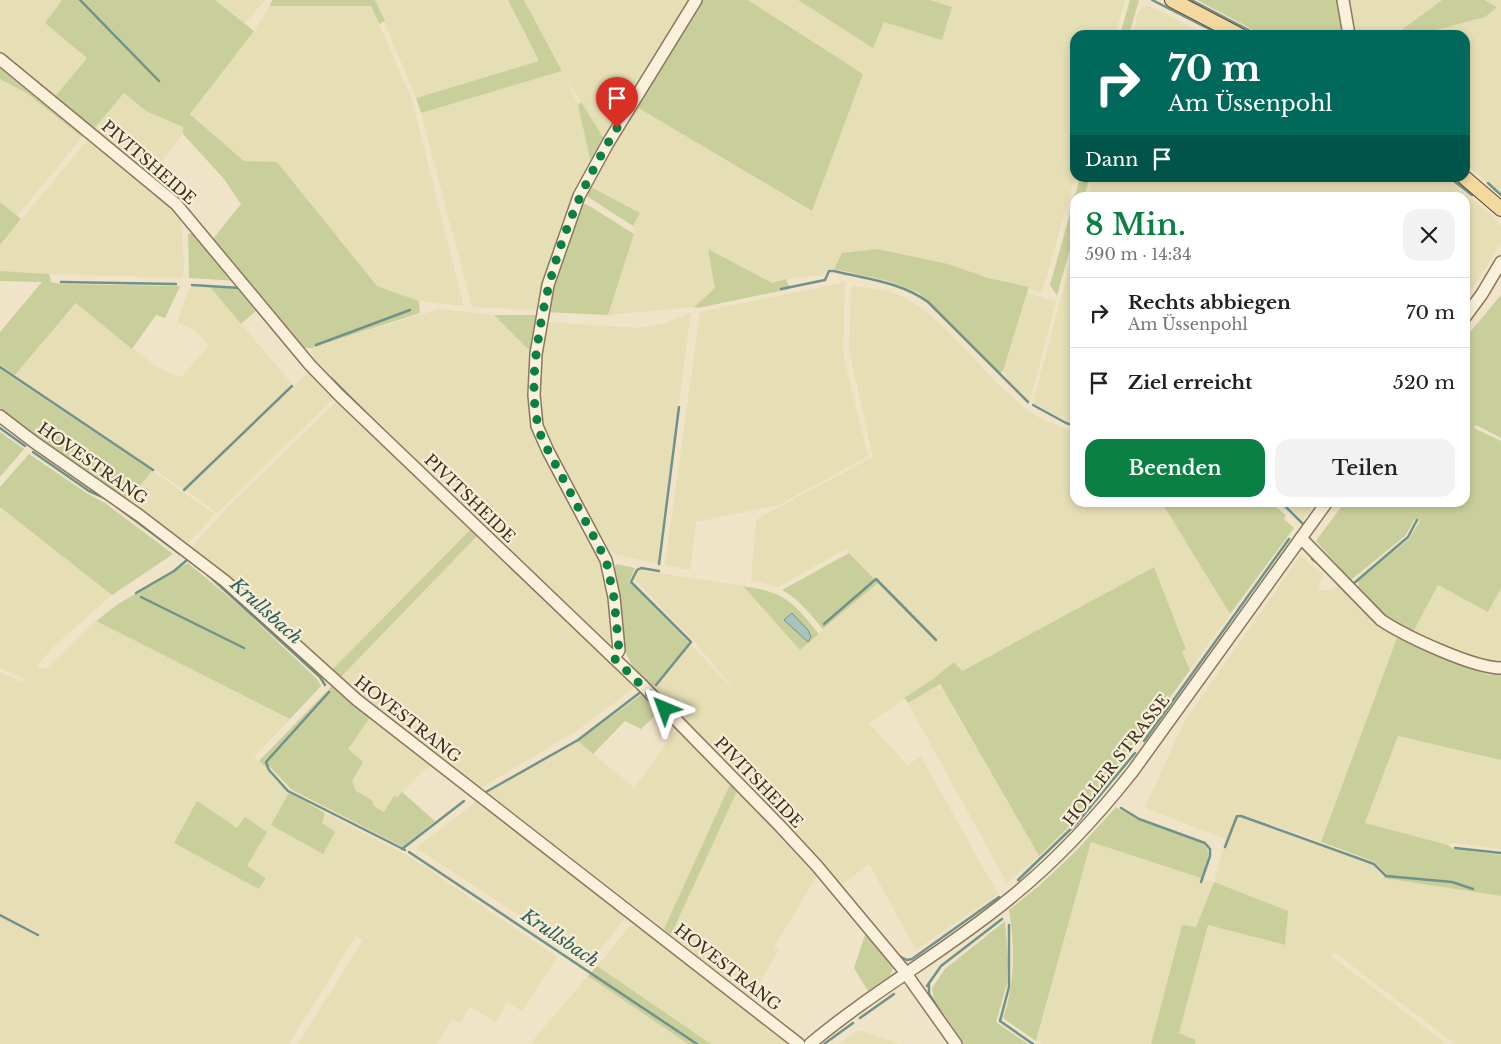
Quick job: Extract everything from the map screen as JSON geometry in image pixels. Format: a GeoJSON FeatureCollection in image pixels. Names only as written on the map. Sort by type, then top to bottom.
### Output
{"type":"FeatureCollection","features":[{"type":"Feature","properties":{"kind":"main road"},"geometry":{"type":"LineString","coordinates":[[1172,0],[1229,30]]}},
{"type":"Feature","properties":{"kind":"main road"},"geometry":{"type":"LineString","coordinates":[[1469,182],[1501,209]]}},
{"type":"Feature","properties":{"kind":"street"},"geometry":{"type":"LineString","coordinates":[[614,658],[619,650],[610,572],[599,544],[548,451],[537,426],[534,395],[536,354],[543,306],[552,272],[580,196],[608,143],[696,0]]}},
{"type":"Feature","properties":{"kind":"street"},"geometry":{"type":"LineString","coordinates":[[1343,0],[1348,30]]}},
{"type":"Feature","properties":{"kind":"street","name":"PIVITSHEIDE"},"geometry":{"type":"LineString","coordinates":[[0,59],[176,204],[310,365],[614,658],[798,846],[906,974],[956,1044]]}},
{"type":"Feature","properties":{"kind":"street"},"geometry":{"type":"LineString","coordinates":[[1482,294],[1501,262]]}},
{"type":"Feature","properties":{"kind":"street"},"geometry":{"type":"LineString","coordinates":[[1470,310],[1501,274]]}},
{"type":"Feature","properties":{"kind":"street","name":"HOVESTRANG"},"geometry":{"type":"LineString","coordinates":[[0,416],[140,516],[225,581],[357,700],[799,1044]]}},
{"type":"Feature","properties":{"kind":"street","name":"HOLLER STRASSE"},"geometry":{"type":"LineString","coordinates":[[810,1044],[1008,900],[1044,869],[1088,825],[1142,758],[1323,507]]}},
{"type":"Feature","properties":{"kind":"street"},"geometry":{"type":"LineString","coordinates":[[1301,538],[1388,625],[1474,663],[1490,668],[1501,668]]}},
{"type":"Feature","properties":{"kind":"shaded area"},"geometry":{"type":"Polygon","coordinates":[[[0,0],[62,0],[45,23],[87,58],[54,98],[0,53],[0,0]]]}},
{"type":"Feature","properties":{"kind":"shaded area"},"geometry":{"type":"Polygon","coordinates":[[[215,0],[265,0],[244,24],[215,0]]]}},
{"type":"Feature","properties":{"kind":"shaded area"},"geometry":{"type":"Polygon","coordinates":[[[375,0],[508,0],[539,61],[416,98],[375,0]]]}},
{"type":"Feature","properties":{"kind":"shaded area"},"geometry":{"type":"Polygon","coordinates":[[[524,0],[691,0],[605,140],[565,77],[578,105],[591,163],[561,225],[549,261],[537,310],[472,307],[421,113],[562,71],[524,0]]]}},
{"type":"Feature","properties":{"kind":"shaded area"},"geometry":{"type":"Polygon","coordinates":[[[748,0],[798,0],[873,47],[884,22],[952,7],[930,0],[1125,0],[1116,30],[1070,30],[1070,182],[1074,182],[1042,292],[988,278],[842,253],[834,269],[828,269],[824,275],[786,279],[772,283],[709,250],[715,288],[694,307],[608,315],[634,234],[633,226],[640,213],[589,186],[635,106],[811,211],[863,74],[748,0]]]}},
{"type":"Feature","properties":{"kind":"shaded area"},"geometry":{"type":"Polygon","coordinates":[[[1348,0],[1442,0],[1402,30],[1354,30],[1348,0]]]}},
{"type":"Feature","properties":{"kind":"shaded area"},"geometry":{"type":"Polygon","coordinates":[[[1484,0],[1501,0],[1501,193],[1470,168],[1470,30],[1434,30],[1497,7],[1484,0]]]}},
{"type":"Feature","properties":{"kind":"shaded area"},"geometry":{"type":"Polygon","coordinates":[[[270,6],[371,6],[412,100],[464,306],[419,301],[377,286],[277,162],[244,161],[190,113],[254,31],[270,6]]]}},
{"type":"Feature","properties":{"kind":"shaded area"},"geometry":{"type":"Polygon","coordinates":[[[1149,6],[1197,30],[1133,30],[1138,13],[1142,7],[1149,6]]]}},
{"type":"Feature","properties":{"kind":"shaded area"},"geometry":{"type":"Polygon","coordinates":[[[0,79],[28,94],[82,137],[17,216],[0,202],[0,79]]]}},
{"type":"Feature","properties":{"kind":"shaded area"},"geometry":{"type":"Polygon","coordinates":[[[124,93],[146,111],[183,127],[183,134],[149,177],[92,131],[124,93]]]}},
{"type":"Feature","properties":{"kind":"shaded area"},"geometry":{"type":"Polygon","coordinates":[[[90,137],[107,156],[143,182],[173,208],[181,220],[183,278],[0,271],[0,245],[90,137]]]}},
{"type":"Feature","properties":{"kind":"shaded area"},"geometry":{"type":"Polygon","coordinates":[[[1092,182],[1451,182],[1464,192],[1089,192],[1092,182]]]}},
{"type":"Feature","properties":{"kind":"shaded area"},"geometry":{"type":"Polygon","coordinates":[[[1470,197],[1486,210],[1501,226],[1501,243],[1470,293],[1470,197]]]}},
{"type":"Feature","properties":{"kind":"shaded area"},"geometry":{"type":"Polygon","coordinates":[[[1070,263],[1070,422],[1033,403],[1070,263]]]}},
{"type":"Feature","properties":{"kind":"shaded area"},"geometry":{"type":"Polygon","coordinates":[[[845,282],[843,353],[868,456],[779,505],[696,522],[690,570],[665,565],[700,312],[845,282]]]}},
{"type":"Feature","properties":{"kind":"shaded area"},"geometry":{"type":"Polygon","coordinates":[[[192,286],[210,287],[292,384],[183,489],[15,375],[77,303],[155,366],[176,376],[182,376],[209,346],[195,330],[177,323],[188,291],[192,286]]]}},
{"type":"Feature","properties":{"kind":"shaded area"},"geometry":{"type":"Polygon","coordinates":[[[851,286],[884,290],[904,297],[923,309],[948,331],[998,384],[1026,409],[1038,417],[1070,431],[1070,507],[1164,507],[1230,614],[1190,670],[1182,651],[1186,648],[1154,567],[961,671],[954,662],[933,679],[869,723],[907,765],[921,757],[998,894],[916,950],[869,864],[839,887],[651,689],[689,643],[739,695],[693,640],[634,579],[640,570],[743,586],[800,650],[878,583],[846,549],[778,587],[751,580],[756,522],[760,517],[873,457],[849,350],[851,286]]]}},
{"type":"Feature","properties":{"kind":"shaded area"},"geometry":{"type":"Polygon","coordinates":[[[1028,293],[1056,302],[1030,401],[1011,384],[1003,371],[1028,293]]]}},
{"type":"Feature","properties":{"kind":"shaded area"},"geometry":{"type":"Polygon","coordinates":[[[439,309],[494,315],[532,353],[530,414],[537,439],[599,555],[609,595],[613,639],[611,643],[607,645],[314,360],[311,348],[439,309]]]}},
{"type":"Feature","properties":{"kind":"shaded area"},"geometry":{"type":"Polygon","coordinates":[[[691,313],[657,564],[615,554],[609,549],[544,436],[538,414],[538,376],[544,322],[639,328],[662,324],[691,313]]]}},
{"type":"Feature","properties":{"kind":"shaded area"},"geometry":{"type":"Polygon","coordinates":[[[311,370],[336,396],[217,513],[186,490],[311,370]]]}},
{"type":"Feature","properties":{"kind":"shaded area"},"geometry":{"type":"Polygon","coordinates":[[[338,400],[472,528],[330,672],[191,548],[225,510],[338,400]]]}},
{"type":"Feature","properties":{"kind":"shaded area"},"geometry":{"type":"Polygon","coordinates":[[[152,471],[215,514],[186,546],[127,502],[152,471]]]}},
{"type":"Feature","properties":{"kind":"shaded area"},"geometry":{"type":"Polygon","coordinates":[[[0,507],[112,595],[53,647],[37,666],[46,669],[96,621],[290,719],[254,757],[289,792],[271,825],[321,822],[325,813],[412,858],[557,957],[522,1011],[507,1003],[495,1022],[470,1007],[460,1023],[452,1019],[437,1044],[298,1044],[363,940],[356,936],[289,1044],[0,1044],[0,916],[37,935],[39,933],[0,913],[0,672],[22,682],[25,679],[0,668],[0,507]],[[197,801],[247,866],[237,829],[197,801]]]}},
{"type":"Feature","properties":{"kind":"shaded area"},"geometry":{"type":"Polygon","coordinates":[[[1289,507],[1313,507],[1303,520],[1289,507]]]}},
{"type":"Feature","properties":{"kind":"shaded area"},"geometry":{"type":"Polygon","coordinates":[[[479,534],[635,683],[633,689],[578,730],[479,789],[339,679],[479,534]]]}},
{"type":"Feature","properties":{"kind":"shaded area"},"geometry":{"type":"Polygon","coordinates":[[[1300,556],[1323,574],[1318,589],[1330,591],[1338,584],[1376,624],[1397,638],[1321,842],[1236,812],[1235,815],[1374,866],[1383,878],[1501,896],[1501,1044],[1455,1044],[1334,952],[1331,956],[1447,1044],[1195,1044],[1196,1039],[1179,1033],[1208,924],[1284,945],[1214,882],[1226,839],[1145,808],[1184,722],[1300,556]]]}},
{"type":"Feature","properties":{"kind":"shaded area"},"geometry":{"type":"Polygon","coordinates":[[[1438,585],[1488,612],[1501,588],[1501,663],[1490,663],[1413,632],[1438,585]]]}},
{"type":"Feature","properties":{"kind":"shaded area"},"geometry":{"type":"Polygon","coordinates":[[[939,684],[1039,856],[1007,883],[908,703],[939,684]]]}},
{"type":"Feature","properties":{"kind":"shaded area"},"geometry":{"type":"Polygon","coordinates":[[[371,716],[433,766],[424,770],[398,797],[394,796],[384,812],[374,806],[372,800],[356,791],[351,781],[347,749],[371,716]]]}},
{"type":"Feature","properties":{"kind":"shaded area"},"geometry":{"type":"Polygon","coordinates":[[[678,728],[731,782],[664,929],[488,793],[578,741],[634,788],[678,728]]]}},
{"type":"Feature","properties":{"kind":"shaded area"},"geometry":{"type":"Polygon","coordinates":[[[1398,736],[1501,760],[1501,849],[1453,843],[1448,845],[1365,824],[1398,736]]]}},
{"type":"Feature","properties":{"kind":"shaded area"},"geometry":{"type":"Polygon","coordinates":[[[738,789],[818,874],[774,947],[779,950],[751,998],[671,935],[738,789]]]}},
{"type":"Feature","properties":{"kind":"shaded area"},"geometry":{"type":"Polygon","coordinates":[[[477,801],[624,915],[624,920],[590,962],[416,848],[477,801]]]}},
{"type":"Feature","properties":{"kind":"shaded area"},"geometry":{"type":"Polygon","coordinates":[[[1091,842],[1214,882],[1196,928],[1182,925],[1151,1044],[1044,1044],[1037,1040],[1091,842]]]}},
{"type":"Feature","properties":{"kind":"shaded area"},"geometry":{"type":"Polygon","coordinates":[[[630,926],[635,926],[661,944],[788,1042],[786,1044],[711,1044],[597,966],[630,926]]]}},
{"type":"Feature","properties":{"kind":"shaded area"},"geometry":{"type":"Polygon","coordinates":[[[588,976],[688,1044],[530,1044],[588,976]]]}},
{"type":"Feature","properties":{"kind":"shaded area"},"geometry":{"type":"Polygon","coordinates":[[[858,1030],[900,1044],[838,1044],[858,1030]]]}},
{"type":"Feature","properties":{"kind":"green space"},"geometry":{"type":"Polygon","coordinates":[[[62,0],[215,0],[254,31],[190,114],[244,161],[277,162],[377,286],[419,301],[420,313],[311,348],[301,348],[212,240],[241,204],[224,179],[183,134],[183,127],[146,111],[124,93],[92,131],[54,98],[87,58],[45,23],[62,0]]]}},
{"type":"Feature","properties":{"kind":"green space"},"geometry":{"type":"Polygon","coordinates":[[[272,0],[375,0],[385,21],[379,24],[371,6],[270,6],[272,0]]]}},
{"type":"Feature","properties":{"kind":"green space"},"geometry":{"type":"Polygon","coordinates":[[[508,0],[524,0],[562,71],[421,113],[416,98],[539,61],[508,0]]]}},
{"type":"Feature","properties":{"kind":"green space"},"geometry":{"type":"Polygon","coordinates":[[[699,0],[748,0],[863,74],[812,211],[635,106],[699,0]]]}},
{"type":"Feature","properties":{"kind":"green space"},"geometry":{"type":"Polygon","coordinates":[[[798,0],[930,0],[952,7],[942,40],[884,22],[873,48],[798,0]]]}},
{"type":"Feature","properties":{"kind":"green space"},"geometry":{"type":"Polygon","coordinates":[[[1130,0],[1139,0],[1130,30],[1121,30],[1130,0]]]}},
{"type":"Feature","properties":{"kind":"green space"},"geometry":{"type":"Polygon","coordinates":[[[1197,0],[1340,0],[1344,30],[1254,30],[1197,0]]]}},
{"type":"Feature","properties":{"kind":"green space"},"geometry":{"type":"Polygon","coordinates":[[[1442,0],[1484,0],[1497,7],[1485,17],[1436,30],[1402,30],[1442,0]]]}},
{"type":"Feature","properties":{"kind":"green space"},"geometry":{"type":"Polygon","coordinates":[[[0,64],[86,133],[82,137],[28,94],[0,79],[0,64]]]}},
{"type":"Feature","properties":{"kind":"green space"},"geometry":{"type":"Polygon","coordinates":[[[581,102],[605,140],[591,163],[578,105],[581,102]]]}},
{"type":"Feature","properties":{"kind":"green space"},"geometry":{"type":"Polygon","coordinates":[[[1079,182],[1089,182],[1086,192],[1076,192],[1079,182]]]}},
{"type":"Feature","properties":{"kind":"green space"},"geometry":{"type":"Polygon","coordinates":[[[589,186],[640,213],[633,226],[585,195],[589,186]]]}},
{"type":"Feature","properties":{"kind":"green space"},"geometry":{"type":"Polygon","coordinates":[[[0,202],[21,219],[0,245],[0,202]]]}},
{"type":"Feature","properties":{"kind":"green space"},"geometry":{"type":"Polygon","coordinates":[[[586,204],[634,234],[608,315],[545,312],[581,205],[586,204]]]}},
{"type":"Feature","properties":{"kind":"green space"},"geometry":{"type":"Polygon","coordinates":[[[1070,214],[1070,248],[1057,296],[1050,285],[1070,214]]]}},
{"type":"Feature","properties":{"kind":"green space"},"geometry":{"type":"Polygon","coordinates":[[[197,232],[237,281],[189,278],[188,234],[197,232]]]}},
{"type":"Feature","properties":{"kind":"green space"},"geometry":{"type":"Polygon","coordinates":[[[708,249],[772,283],[786,279],[790,289],[698,308],[694,307],[715,288],[708,249]]]}},
{"type":"Feature","properties":{"kind":"green space"},"geometry":{"type":"Polygon","coordinates":[[[877,249],[948,264],[988,278],[1029,287],[1003,371],[1000,373],[919,293],[888,281],[834,269],[842,253],[877,249]]]}},
{"type":"Feature","properties":{"kind":"green space"},"geometry":{"type":"Polygon","coordinates":[[[0,271],[49,274],[51,282],[61,284],[180,286],[165,318],[156,315],[132,349],[76,303],[15,375],[0,365],[0,332],[42,282],[0,281],[0,271]]]}},
{"type":"Feature","properties":{"kind":"green space"},"geometry":{"type":"Polygon","coordinates":[[[210,287],[241,289],[258,309],[241,324],[210,287]]]}},
{"type":"Feature","properties":{"kind":"green space"},"geometry":{"type":"Polygon","coordinates":[[[1501,295],[1501,438],[1476,425],[1474,428],[1501,441],[1501,588],[1488,612],[1438,585],[1413,632],[1384,615],[1359,587],[1358,581],[1409,539],[1420,521],[1415,519],[1405,536],[1351,580],[1316,541],[1341,507],[1470,507],[1470,332],[1501,295]]]}},
{"type":"Feature","properties":{"kind":"green space"},"geometry":{"type":"Polygon","coordinates":[[[494,315],[535,315],[538,320],[532,353],[494,315]]]}},
{"type":"Feature","properties":{"kind":"green space"},"geometry":{"type":"Polygon","coordinates":[[[0,369],[152,471],[127,502],[37,438],[0,408],[0,369]]]}},
{"type":"Feature","properties":{"kind":"green space"},"geometry":{"type":"Polygon","coordinates":[[[0,432],[24,449],[0,477],[0,432]]]}},
{"type":"Feature","properties":{"kind":"green space"},"geometry":{"type":"Polygon","coordinates":[[[29,454],[88,494],[105,503],[173,554],[112,595],[0,507],[0,487],[29,454]]]}},
{"type":"Feature","properties":{"kind":"green space"},"geometry":{"type":"Polygon","coordinates":[[[1164,507],[1276,507],[1286,515],[1284,519],[1294,528],[1230,614],[1164,507]]]}},
{"type":"Feature","properties":{"kind":"green space"},"geometry":{"type":"Polygon","coordinates":[[[472,528],[479,534],[339,679],[330,672],[472,528]]]}},
{"type":"Feature","properties":{"kind":"green space"},"geometry":{"type":"Polygon","coordinates":[[[849,553],[878,583],[823,629],[799,603],[782,590],[849,553]]]}},
{"type":"Feature","properties":{"kind":"green space"},"geometry":{"type":"Polygon","coordinates":[[[188,563],[243,609],[317,679],[321,686],[290,719],[96,621],[118,604],[188,563]]]}},
{"type":"Feature","properties":{"kind":"green space"},"geometry":{"type":"Polygon","coordinates":[[[616,564],[635,568],[629,582],[689,643],[651,689],[635,672],[625,651],[614,570],[616,564]]]}},
{"type":"Feature","properties":{"kind":"green space"},"geometry":{"type":"Polygon","coordinates":[[[1154,567],[1186,649],[1182,652],[1190,670],[1118,769],[1075,821],[1039,856],[940,684],[908,703],[904,698],[933,679],[954,662],[962,671],[1154,567]]]}},
{"type":"Feature","properties":{"kind":"green space"},"geometry":{"type":"Polygon","coordinates":[[[743,586],[779,595],[787,600],[795,606],[819,634],[800,650],[743,586]]]}},
{"type":"Feature","properties":{"kind":"green space"},"geometry":{"type":"Polygon","coordinates":[[[1397,638],[1488,675],[1501,674],[1501,760],[1398,736],[1365,823],[1448,845],[1453,849],[1501,855],[1501,896],[1383,878],[1387,874],[1375,862],[1321,842],[1397,638]]]}},
{"type":"Feature","properties":{"kind":"green space"},"geometry":{"type":"Polygon","coordinates":[[[332,686],[371,716],[348,749],[363,762],[352,781],[356,791],[372,800],[374,806],[384,812],[394,796],[398,797],[402,792],[435,821],[403,847],[292,790],[269,766],[267,768],[259,761],[332,686]]]}},
{"type":"Feature","properties":{"kind":"green space"},"geometry":{"type":"Polygon","coordinates":[[[642,694],[660,711],[641,729],[625,721],[593,754],[578,741],[642,694]]]}},
{"type":"Feature","properties":{"kind":"green space"},"geometry":{"type":"Polygon","coordinates":[[[731,782],[738,789],[671,935],[664,929],[731,782]]]}},
{"type":"Feature","properties":{"kind":"green space"},"geometry":{"type":"Polygon","coordinates":[[[289,792],[325,813],[322,823],[335,832],[323,854],[271,825],[289,792]]]}},
{"type":"Feature","properties":{"kind":"green space"},"geometry":{"type":"Polygon","coordinates":[[[197,801],[237,828],[245,817],[267,832],[247,866],[266,878],[259,889],[174,843],[197,801]]]}},
{"type":"Feature","properties":{"kind":"green space"},"geometry":{"type":"Polygon","coordinates":[[[1116,807],[1138,820],[1205,844],[1208,852],[1206,865],[1201,878],[1091,842],[1036,1041],[1003,1018],[1010,992],[1013,965],[1009,910],[1040,885],[1076,851],[1116,807]]]}},
{"type":"Feature","properties":{"kind":"green space"},"geometry":{"type":"Polygon","coordinates":[[[1214,882],[1288,911],[1285,945],[1208,925],[1179,1033],[1196,1040],[1195,1044],[1151,1044],[1182,925],[1196,927],[1214,882]]]}},
{"type":"Feature","properties":{"kind":"green space"},"geometry":{"type":"Polygon","coordinates":[[[1005,921],[1008,960],[1007,984],[996,1022],[1028,1044],[964,1044],[934,1000],[932,988],[945,969],[1005,921]]]}},
{"type":"Feature","properties":{"kind":"green space"},"geometry":{"type":"Polygon","coordinates":[[[866,932],[893,968],[890,976],[868,991],[854,968],[866,932]]]}},
{"type":"Feature","properties":{"kind":"green space"},"geometry":{"type":"Polygon","coordinates":[[[597,966],[711,1044],[688,1044],[588,976],[597,966]]]}},
{"type":"Feature","properties":{"kind":"water"},"geometry":{"type":"Polygon","coordinates":[[[792,613],[808,630],[811,637],[808,642],[784,620],[792,613]]]}},
{"type":"Feature","properties":{"kind":"waterway"},"geometry":{"type":"LineString","coordinates":[[80,0],[159,81]]}},
{"type":"Feature","properties":{"kind":"waterway"},"geometry":{"type":"LineString","coordinates":[[1152,0],[1211,30]]}},
{"type":"Feature","properties":{"kind":"waterway"},"geometry":{"type":"LineString","coordinates":[[1191,0],[1248,30]]}},
{"type":"Feature","properties":{"kind":"waterway"},"geometry":{"type":"LineString","coordinates":[[1455,182],[1468,192]]}},
{"type":"Feature","properties":{"kind":"waterway"},"geometry":{"type":"LineString","coordinates":[[1488,183],[1501,195]]}},
{"type":"Feature","properties":{"kind":"waterway"},"geometry":{"type":"LineString","coordinates":[[781,289],[825,280],[829,271],[834,271],[883,282],[918,295],[928,302],[1028,402]]}},
{"type":"Feature","properties":{"kind":"waterway"},"geometry":{"type":"LineString","coordinates":[[61,282],[176,284]]}},
{"type":"Feature","properties":{"kind":"waterway"},"geometry":{"type":"LineString","coordinates":[[192,285],[240,288]]}},
{"type":"Feature","properties":{"kind":"waterway"},"geometry":{"type":"LineString","coordinates":[[316,345],[410,310]]}},
{"type":"Feature","properties":{"kind":"waterway"},"geometry":{"type":"LineString","coordinates":[[0,367],[153,470]]}},
{"type":"Feature","properties":{"kind":"waterway"},"geometry":{"type":"LineString","coordinates":[[331,378],[382,429]]}},
{"type":"Feature","properties":{"kind":"waterway"},"geometry":{"type":"LineString","coordinates":[[184,490],[292,386]]}},
{"type":"Feature","properties":{"kind":"waterway"},"geometry":{"type":"LineString","coordinates":[[1033,405],[1070,424]]}},
{"type":"Feature","properties":{"kind":"waterway"},"geometry":{"type":"LineString","coordinates":[[659,564],[679,407]]}},
{"type":"Feature","properties":{"kind":"waterway","name":"Krullsbach"},"geometry":{"type":"LineString","coordinates":[[0,428],[25,446]]}},
{"type":"Feature","properties":{"kind":"waterway","name":"Krullsbach"},"geometry":{"type":"LineString","coordinates":[[33,452],[89,491],[107,499]]}},
{"type":"Feature","properties":{"kind":"waterway","name":"Krullsbach"},"geometry":{"type":"LineString","coordinates":[[117,507],[180,554]]}},
{"type":"Feature","properties":{"kind":"waterway"},"geometry":{"type":"LineString","coordinates":[[1286,507],[1303,524]]}},
{"type":"Feature","properties":{"kind":"waterway"},"geometry":{"type":"LineString","coordinates":[[1353,584],[1408,537],[1417,520]]}},
{"type":"Feature","properties":{"kind":"waterway"},"geometry":{"type":"LineString","coordinates":[[1144,741],[1289,539]]}},
{"type":"Feature","properties":{"kind":"waterway","name":"Krullsbach"},"geometry":{"type":"LineString","coordinates":[[187,559],[200,569]]}},
{"type":"Feature","properties":{"kind":"waterway"},"geometry":{"type":"LineString","coordinates":[[1312,559],[1319,564]]}},
{"type":"Feature","properties":{"kind":"waterway"},"geometry":{"type":"LineString","coordinates":[[136,593],[174,571],[187,560]]}},
{"type":"Feature","properties":{"kind":"waterway"},"geometry":{"type":"LineString","coordinates":[[656,685],[691,642],[631,582],[637,570],[641,568],[659,571]]}},
{"type":"Feature","properties":{"kind":"waterway","name":"Krullsbach"},"geometry":{"type":"LineString","coordinates":[[208,575],[320,677],[325,685]]}},
{"type":"Feature","properties":{"kind":"waterway"},"geometry":{"type":"LineString","coordinates":[[824,624],[876,579],[936,640]]}},
{"type":"Feature","properties":{"kind":"waterway"},"geometry":{"type":"LineString","coordinates":[[141,597],[244,648]]}},
{"type":"Feature","properties":{"kind":"waterway"},"geometry":{"type":"LineString","coordinates":[[1392,633],[1402,638]]}},
{"type":"Feature","properties":{"kind":"waterway"},"geometry":{"type":"LineString","coordinates":[[1474,668],[1495,673]]}},
{"type":"Feature","properties":{"kind":"waterway"},"geometry":{"type":"LineString","coordinates":[[486,792],[578,740],[642,691]]}},
{"type":"Feature","properties":{"kind":"waterway","name":"Krullsbach"},"geometry":{"type":"LineString","coordinates":[[329,692],[266,762],[269,770],[288,791],[405,850]]}},
{"type":"Feature","properties":{"kind":"waterway"},"geometry":{"type":"LineString","coordinates":[[1018,880],[1077,823],[1135,753]]}},
{"type":"Feature","properties":{"kind":"waterway"},"geometry":{"type":"LineString","coordinates":[[402,849],[464,801]]}},
{"type":"Feature","properties":{"kind":"waterway"},"geometry":{"type":"LineString","coordinates":[[1121,808],[1139,819],[1205,843],[1210,849],[1210,856],[1201,882]]}},
{"type":"Feature","properties":{"kind":"waterway"},"geometry":{"type":"LineString","coordinates":[[1225,847],[1237,816],[1241,816],[1374,864],[1386,876],[1452,882],[1473,889]]}},
{"type":"Feature","properties":{"kind":"waterway"},"geometry":{"type":"LineString","coordinates":[[1455,848],[1501,853]]}},
{"type":"Feature","properties":{"kind":"waterway","name":"Krullsbach"},"geometry":{"type":"LineString","coordinates":[[409,852],[697,1044]]}},
{"type":"Feature","properties":{"kind":"waterway"},"geometry":{"type":"LineString","coordinates":[[899,956],[907,960],[912,959],[999,897]]}},
{"type":"Feature","properties":{"kind":"waterway"},"geometry":{"type":"LineString","coordinates":[[0,915],[38,935]]}},
{"type":"Feature","properties":{"kind":"waterway"},"geometry":{"type":"LineString","coordinates":[[927,986],[941,966],[1002,919]]}},
{"type":"Feature","properties":{"kind":"waterway"},"geometry":{"type":"LineString","coordinates":[[1009,925],[1009,987],[1000,1021],[1033,1044]]}},
{"type":"Feature","properties":{"kind":"waterway"},"geometry":{"type":"LineString","coordinates":[[929,985],[929,994],[943,1016]]}},
{"type":"Feature","properties":{"kind":"waterway"},"geometry":{"type":"LineString","coordinates":[[860,1018],[894,994]]}},
{"type":"Feature","properties":{"kind":"waterway"},"geometry":{"type":"LineString","coordinates":[[824,1044],[853,1023]]}},
{"type":"Feature","properties":{"kind":"route"},"geometry":{"type":"LineString","coordinates":[[617,128],[580,196],[553,265],[544,299],[536,354],[535,414],[542,439],[599,544],[610,572],[619,650],[614,658],[665,709]]}}]}
